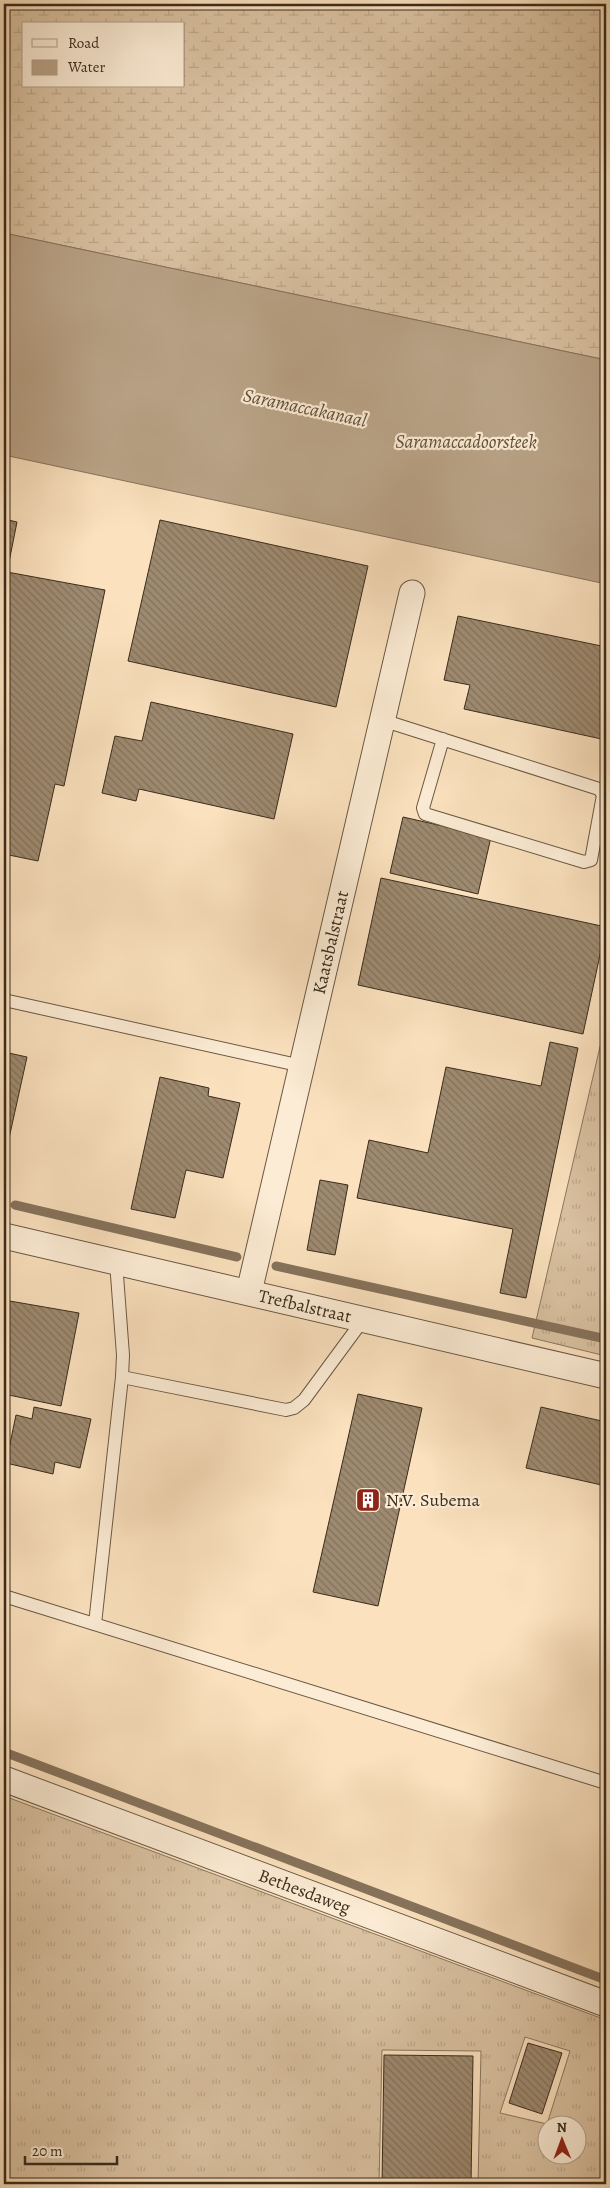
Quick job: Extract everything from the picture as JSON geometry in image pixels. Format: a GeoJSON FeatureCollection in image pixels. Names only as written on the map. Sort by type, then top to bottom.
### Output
{"type":"FeatureCollection","features":[{"type":"Feature","properties":{"kind":"street","name":"Kaatsbalstraat"},"geometry":{"type":"LineString","coordinates":[[249,1292],[412,593]]}},
{"type":"Feature","properties":{"kind":"street","name":"Trefbalstraat"},"geometry":{"type":"LineString","coordinates":[[4,1236],[606,1376]]}},
{"type":"Feature","properties":{"kind":"street","name":"Bethesdaweg"},"geometry":{"type":"LineString","coordinates":[[4,1779],[606,2004]]}},
{"type":"Feature","properties":{"kind":"lane"},"geometry":{"type":"LineString","coordinates":[[382,720],[443,739],[601,790],[603,795],[591,860],[584,862],[425,814],[423,808],[443,739]]}},
{"type":"Feature","properties":{"kind":"lane"},"geometry":{"type":"LineString","coordinates":[[4,1000],[302,1066]]}},
{"type":"Feature","properties":{"kind":"lane"},"geometry":{"type":"LineString","coordinates":[[95,1624],[122,1376],[123,1355],[116,1262]]}},
{"type":"Feature","properties":{"kind":"lane"},"geometry":{"type":"LineString","coordinates":[[122,1376],[286,1410],[294,1408],[304,1400],[362,1320]]}},
{"type":"Feature","properties":{"kind":"lane"},"geometry":{"type":"LineString","coordinates":[[4,1596],[606,1783]]}},
{"type":"Feature","properties":{"kind":"green space"},"geometry":{"type":"Polygon","coordinates":[[[4,4],[606,4],[606,360],[4,233],[4,4]]]}},
{"type":"Feature","properties":{"kind":"green space"},"geometry":{"type":"Polygon","coordinates":[[[606,1021],[606,1356],[532,1338],[606,1021]]]}},
{"type":"Feature","properties":{"kind":"green space"},"geometry":{"type":"Polygon","coordinates":[[[4,1796],[606,2020],[606,2184],[478,2184],[481,2051],[382,2050],[379,2184],[4,2184],[4,1915],[7,1905],[4,1903],[4,1796]],[[525,2037],[500,2113],[538,2122],[538,2166],[588,2166],[588,2116],[550,2116],[570,2051],[525,2037]]]}},
{"type":"Feature","properties":{"kind":"water","name":"Saramaccadoorsteek"},"geometry":{"type":"Polygon","coordinates":[[[4,233],[606,360],[606,584],[4,455],[4,233]]]}},
{"type":"Feature","properties":{"kind":"building"},"geometry":{"type":"Polygon","coordinates":[[[4,519],[17,522],[7,572],[105,590],[64,786],[55,784],[38,861],[4,854],[4,519]]]}},
{"type":"Feature","properties":{"kind":"building"},"geometry":{"type":"Polygon","coordinates":[[[160,520],[368,566],[336,707],[128,661],[160,520]]]}},
{"type":"Feature","properties":{"kind":"building"},"geometry":{"type":"Polygon","coordinates":[[[458,616],[606,647],[606,740],[464,709],[470,685],[444,680],[458,616]]]}},
{"type":"Feature","properties":{"kind":"building"},"geometry":{"type":"Polygon","coordinates":[[[151,702],[293,734],[274,819],[139,789],[136,801],[102,793],[115,736],[142,741],[151,702]]]}},
{"type":"Feature","properties":{"kind":"building"},"geometry":{"type":"Polygon","coordinates":[[[403,817],[491,837],[478,894],[390,873],[403,817]]]}},
{"type":"Feature","properties":{"kind":"building"},"geometry":{"type":"Polygon","coordinates":[[[381,878],[606,927],[583,1034],[358,985],[381,878]]]}},
{"type":"Feature","properties":{"kind":"building"},"geometry":{"type":"Polygon","coordinates":[[[550,1042],[578,1048],[526,1298],[500,1293],[513,1229],[357,1198],[369,1140],[428,1153],[446,1067],[541,1086],[550,1042]]]}},
{"type":"Feature","properties":{"kind":"building"},"geometry":{"type":"Polygon","coordinates":[[[4,1052],[27,1057],[4,1161],[4,1052]]]}},
{"type":"Feature","properties":{"kind":"building"},"geometry":{"type":"Polygon","coordinates":[[[160,1077],[209,1088],[208,1096],[240,1103],[223,1178],[186,1170],[175,1218],[131,1209],[160,1077]]]}},
{"type":"Feature","properties":{"kind":"building"},"geometry":{"type":"Polygon","coordinates":[[[320,1180],[348,1185],[335,1255],[307,1250],[320,1180]]]}},
{"type":"Feature","properties":{"kind":"building"},"geometry":{"type":"Polygon","coordinates":[[[4,1300],[79,1313],[61,1406],[4,1394],[4,1300]]]}},
{"type":"Feature","properties":{"kind":"building","name":"N.V. Subema"},"geometry":{"type":"Polygon","coordinates":[[[358,1394],[422,1408],[378,1606],[313,1592],[358,1394]]]}},
{"type":"Feature","properties":{"kind":"building"},"geometry":{"type":"Polygon","coordinates":[[[34,1407],[91,1419],[80,1468],[55,1462],[53,1474],[6,1463],[16,1415],[32,1419],[34,1407]]]}},
{"type":"Feature","properties":{"kind":"building"},"geometry":{"type":"Polygon","coordinates":[[[541,1407],[606,1422],[606,1486],[526,1468],[541,1407]]]}},
{"type":"Feature","properties":{"kind":"building"},"geometry":{"type":"Polygon","coordinates":[[[528,2043],[562,2053],[542,2114],[509,2103],[528,2043]]]}},
{"type":"Feature","properties":{"kind":"building"},"geometry":{"type":"Polygon","coordinates":[[[384,2055],[473,2056],[471,2184],[382,2184],[384,2055]]]}},
{"type":"Feature","properties":{"kind":"waterway"},"geometry":{"type":"LineString","coordinates":[[15,1205],[237,1257]]}},
{"type":"Feature","properties":{"kind":"waterway"},"geometry":{"type":"LineString","coordinates":[[276,1266],[606,1339]]}},
{"type":"Feature","properties":{"kind":"waterway"},"geometry":{"type":"LineString","coordinates":[[4,1752],[606,1980]]}},
{"type":"Feature","properties":{"kind":"place","name":"N.V. Subema"},"geometry":{"type":"Point","coordinates":[368,1500]}},
{"type":"Feature","properties":{"kind":"water label","name":"Saramaccakanaal"},"geometry":{"type":"Point","coordinates":[305,408]}}]}
